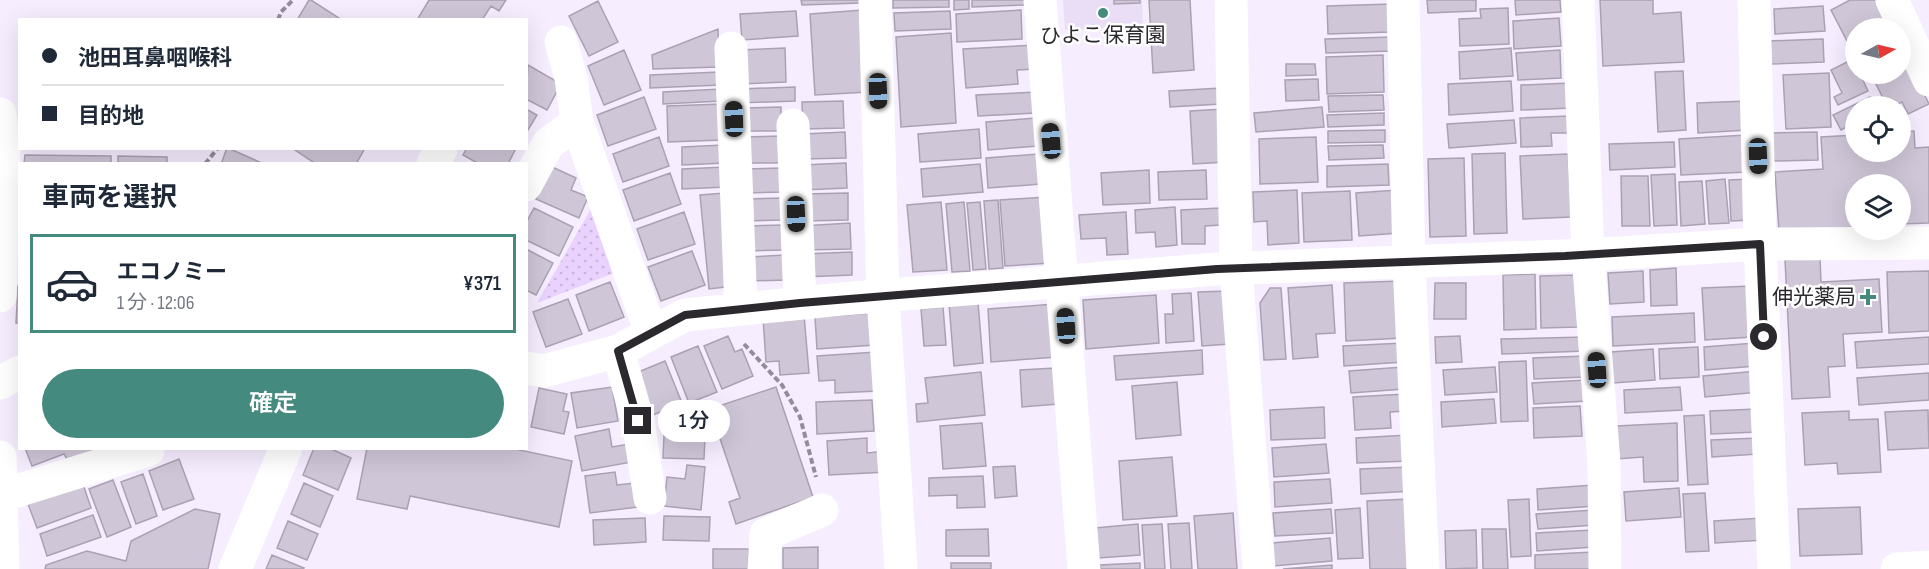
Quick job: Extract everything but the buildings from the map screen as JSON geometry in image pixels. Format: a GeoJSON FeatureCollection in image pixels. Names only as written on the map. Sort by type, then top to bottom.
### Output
{"type":"FeatureCollection","features":[{"type":"Feature","properties":{"kind":"street"},"geometry":{"type":"LineString","coordinates":[[875,0],[883,296],[901,569]]}},
{"type":"Feature","properties":{"kind":"street"},"geometry":{"type":"LineString","coordinates":[[1040,0],[1084,569]]}},
{"type":"Feature","properties":{"kind":"street"},"geometry":{"type":"LineString","coordinates":[[1231,0],[1236,268],[1259,569]]}},
{"type":"Feature","properties":{"kind":"street"},"geometry":{"type":"LineString","coordinates":[[1403,0],[1409,263],[1423,569]]}},
{"type":"Feature","properties":{"kind":"street"},"geometry":{"type":"LineString","coordinates":[[1578,0],[1588,255],[1604,463],[1605,569]]}},
{"type":"Feature","properties":{"kind":"street"},"geometry":{"type":"LineString","coordinates":[[1754,0],[1760,244],[1774,569]]}},
{"type":"Feature","properties":{"kind":"street"},"geometry":{"type":"LineString","coordinates":[[1892,0],[1929,80]]}},
{"type":"Feature","properties":{"kind":"street"},"geometry":{"type":"LineString","coordinates":[[561,42],[571,78],[577,122],[651,333]]}},
{"type":"Feature","properties":{"kind":"street"},"geometry":{"type":"LineString","coordinates":[[728,311],[732,48]]}},
{"type":"Feature","properties":{"kind":"street"},"geometry":{"type":"LineString","coordinates":[[0,114],[4,146],[0,296]]}},
{"type":"Feature","properties":{"kind":"street"},"geometry":{"type":"LineString","coordinates":[[528,181],[548,144],[577,122]]}},
{"type":"Feature","properties":{"kind":"street"},"geometry":{"type":"LineString","coordinates":[[793,125],[800,303]]}},
{"type":"Feature","properties":{"kind":"street"},"geometry":{"type":"LineString","coordinates":[[528,368],[544,372],[618,351],[685,315],[800,303],[1236,268],[1588,255],[1760,244],[1929,243]]}},
{"type":"Feature","properties":{"kind":"street"},"geometry":{"type":"LineString","coordinates":[[618,351],[638,421],[650,498]]}},
{"type":"Feature","properties":{"kind":"street"},"geometry":{"type":"LineString","coordinates":[[0,383],[18,373]]}},
{"type":"Feature","properties":{"kind":"street"},"geometry":{"type":"LineString","coordinates":[[1,496],[148,450]]}},
{"type":"Feature","properties":{"kind":"street"},"geometry":{"type":"LineString","coordinates":[[235,569],[285,450]]}},
{"type":"Feature","properties":{"kind":"street"},"geometry":{"type":"LineString","coordinates":[[0,457],[3,569]]}},
{"type":"Feature","properties":{"kind":"street"},"geometry":{"type":"LineString","coordinates":[[765,569],[766,534],[822,510]]}},
{"type":"Feature","properties":{"kind":"street"},"geometry":{"type":"LineString","coordinates":[[1897,569],[1929,567]]}},
{"type":"Feature","properties":{"kind":"path"},"geometry":{"type":"LineString","coordinates":[[278,18],[280,12],[293,0]]}},
{"type":"Feature","properties":{"kind":"path"},"geometry":{"type":"LineString","coordinates":[[207,162],[216,150]]}},
{"type":"Feature","properties":{"kind":"path"},"geometry":{"type":"LineString","coordinates":[[728,311],[758,360],[782,385],[800,417],[813,463],[822,510]]}},
{"type":"Feature","properties":{"kind":"shaded area","name":"ひよこ保育園"},"geometry":{"type":"Polygon","coordinates":[[[1063,0],[1142,0],[1143,27],[1065,30],[1063,0]]]}},
{"type":"Feature","properties":{"kind":"shaded area"},"geometry":{"type":"Polygon","coordinates":[[[592,207],[614,273],[537,303],[592,207]]]}},
{"type":"Feature","properties":{"kind":"place","name":"ひよこ保育園"},"geometry":{"type":"Point","coordinates":[1103,13]}},
{"type":"Feature","properties":{"kind":"place","name":"伸光薬局"},"geometry":{"type":"Point","coordinates":[1868,297]}},
{"type":"Feature","properties":{"kind":"route"},"geometry":{"type":"LineString","coordinates":[[638,421],[618,351],[685,315],[1217,269],[1565,256],[1760,244],[1764,337]]}}]}
